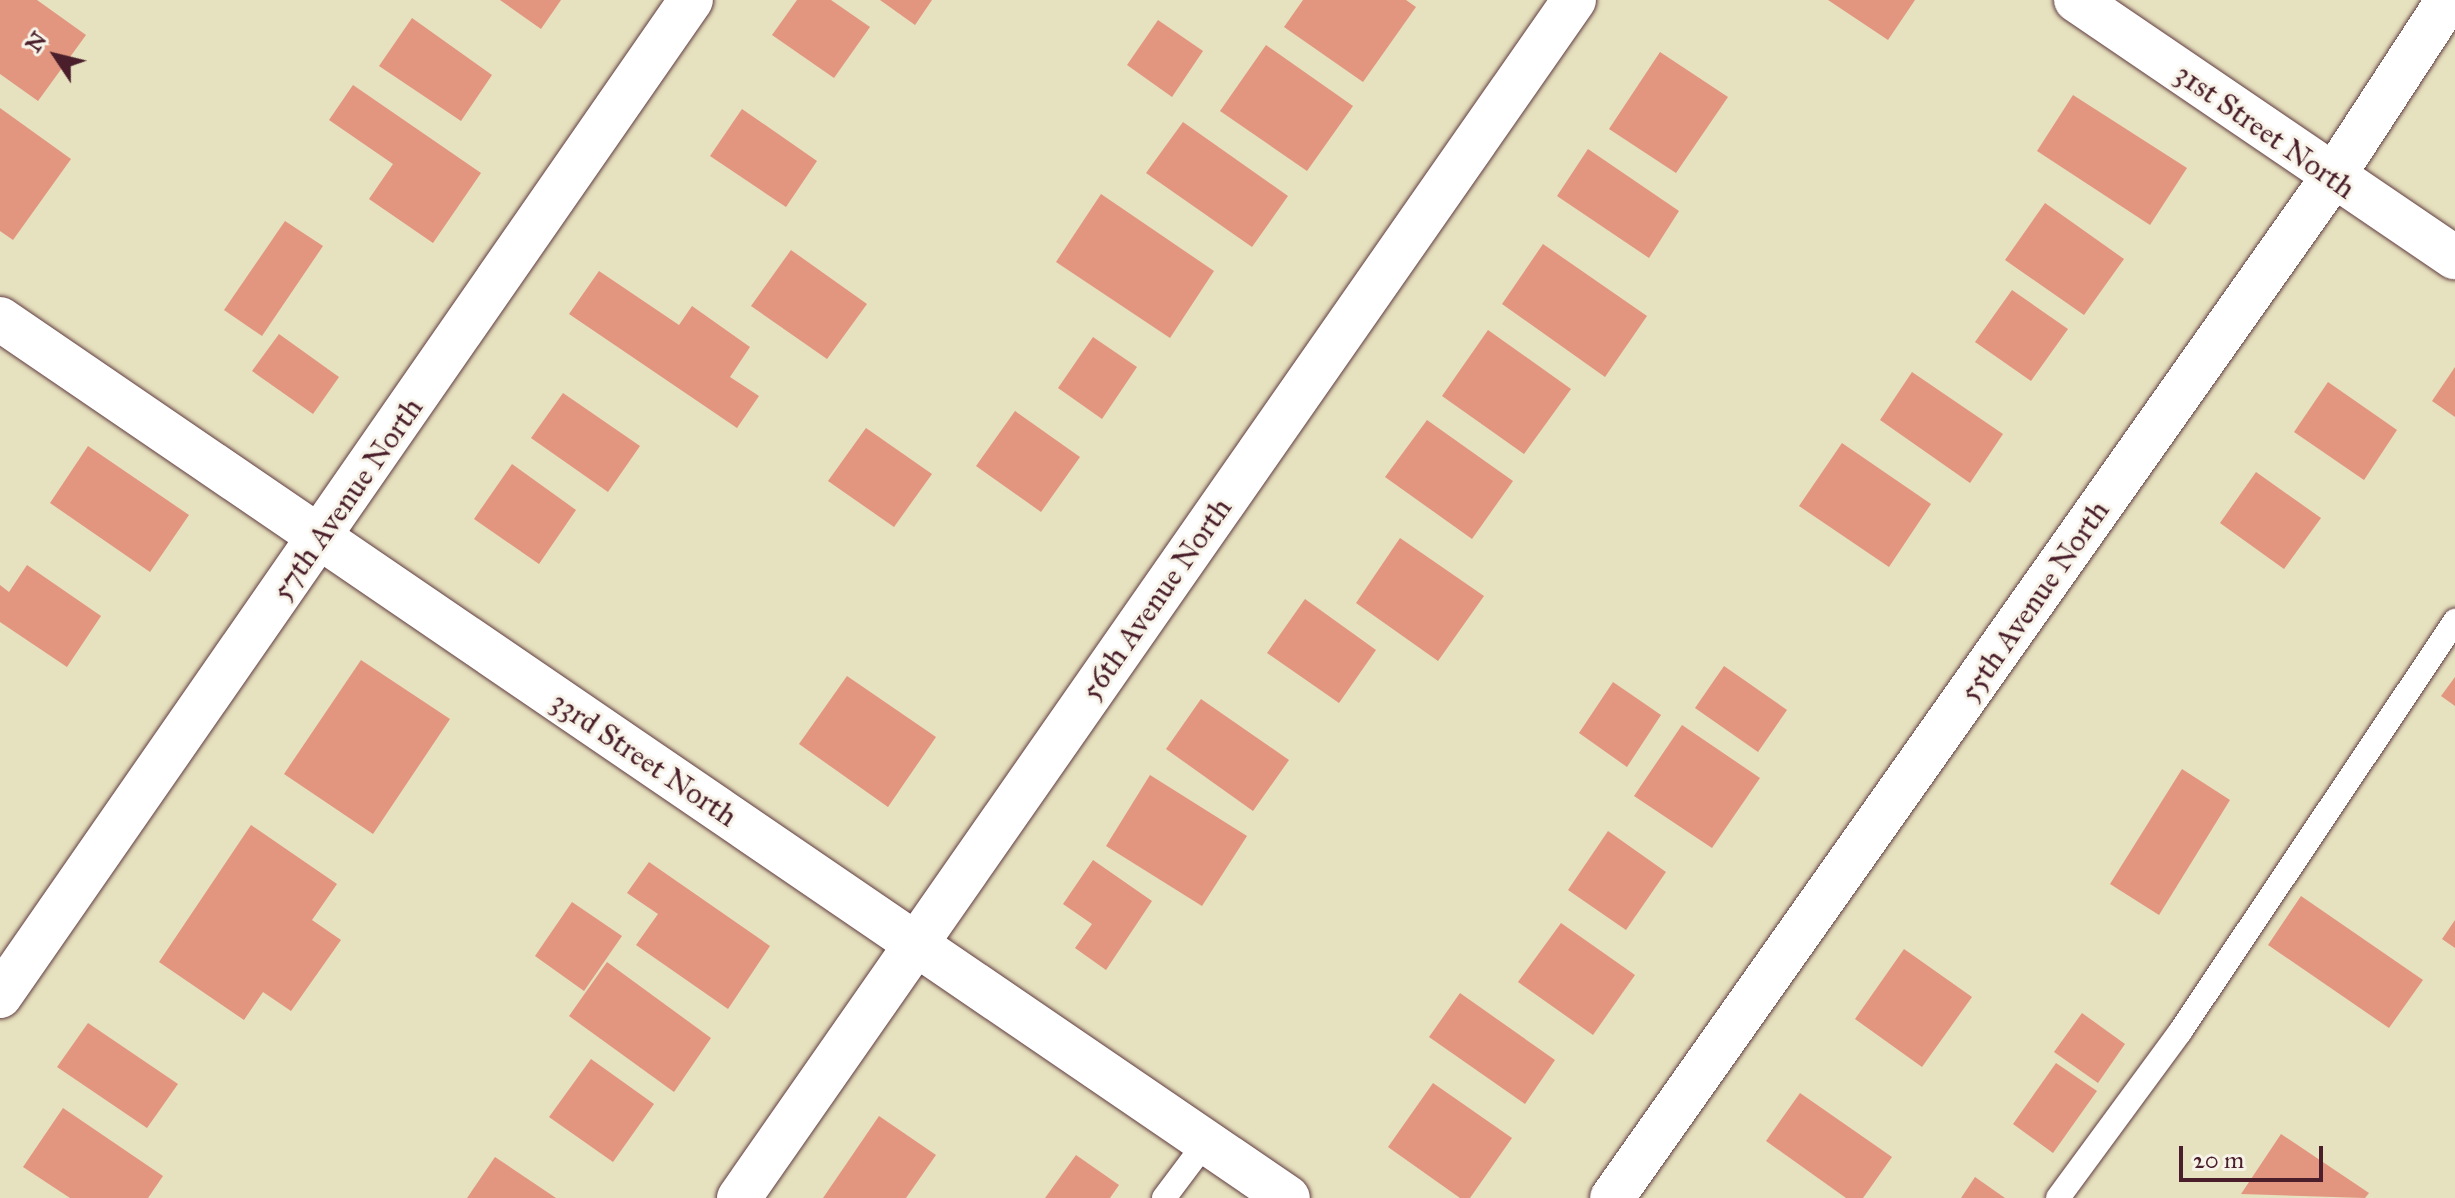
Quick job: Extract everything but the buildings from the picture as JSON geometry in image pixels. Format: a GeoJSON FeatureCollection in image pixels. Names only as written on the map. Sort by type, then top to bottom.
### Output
{"type":"FeatureCollection","features":[{"type":"Feature","properties":{"kind":"street","name":"57th Avenue North"},"geometry":{"type":"LineString","coordinates":[[0,996],[321,539],[691,0]]}},
{"type":"Feature","properties":{"kind":"street","name":"56th Avenue North"},"geometry":{"type":"LineString","coordinates":[[739,1198],[1574,0]]}},
{"type":"Feature","properties":{"kind":"street","name":"31st Street North"},"geometry":{"type":"LineString","coordinates":[[2076,0],[2332,178],[2455,258]]}},
{"type":"Feature","properties":{"kind":"street","name":"55th Avenue North"},"geometry":{"type":"LineString","coordinates":[[1612,1198],[2332,178],[2448,0]]}},
{"type":"Feature","properties":{"kind":"street","name":"33rd Street North"},"geometry":{"type":"LineString","coordinates":[[0,319],[1288,1198]]}},
{"type":"Feature","properties":{"kind":"lane"},"geometry":{"type":"LineString","coordinates":[[2058,1198],[2180,1032],[2455,621]]}},
{"type":"Feature","properties":{"kind":"lane"},"geometry":{"type":"LineString","coordinates":[[1164,1198],[1206,1142]]}}]}
